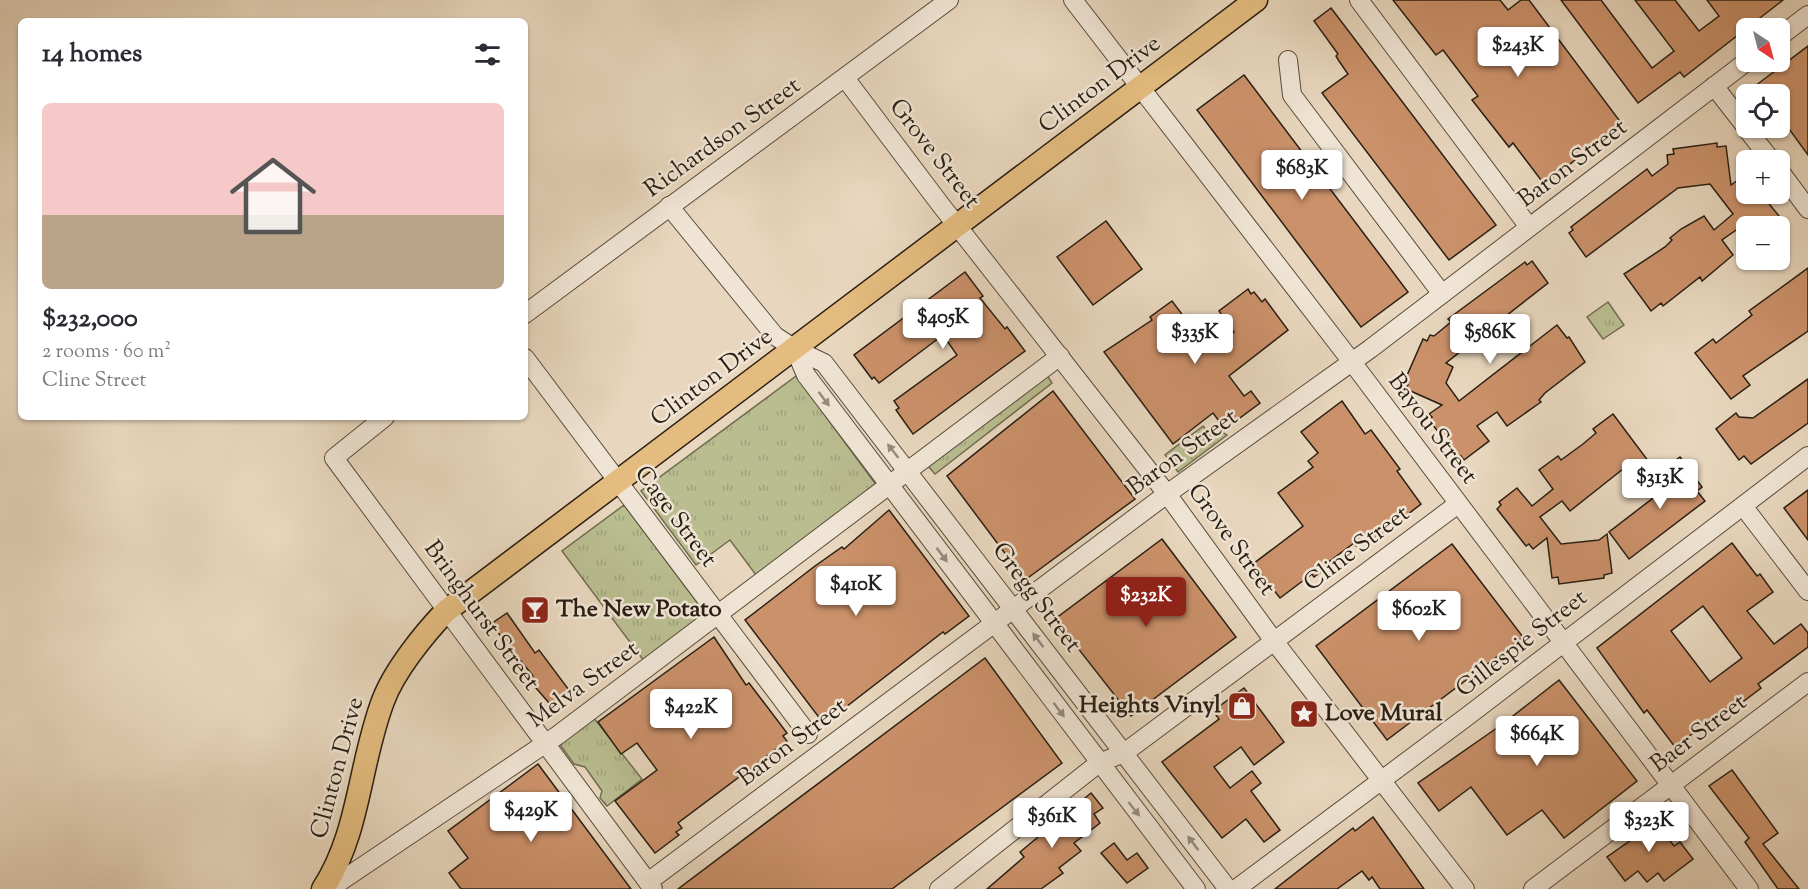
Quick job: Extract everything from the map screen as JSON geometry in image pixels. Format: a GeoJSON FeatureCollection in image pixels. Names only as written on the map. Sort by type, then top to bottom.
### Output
{"type":"FeatureCollection","features":[{"type":"Feature","properties":{"kind":"main road","name":"Clinton Drive"},"geometry":{"type":"LineString","coordinates":[[322,889],[338,865],[350,833],[383,699],[422,636],[446,611],[1256,0]]}},
{"type":"Feature","properties":{"kind":"street","name":"Richardson Street"},"geometry":{"type":"LineString","coordinates":[[528,312],[949,0]]}},
{"type":"Feature","properties":{"kind":"street","name":"Bayou Street"},"geometry":{"type":"LineString","coordinates":[[1073,0],[1565,642],[1749,889]]}},
{"type":"Feature","properties":{"kind":"street"},"geometry":{"type":"LineString","coordinates":[[1359,0],[1529,227]]}},
{"type":"Feature","properties":{"kind":"street"},"geometry":{"type":"LineString","coordinates":[[1790,29],[1808,15]]}},
{"type":"Feature","properties":{"kind":"street"},"geometry":{"type":"LineString","coordinates":[[1288,60],[1292,95],[1442,294]]}},
{"type":"Feature","properties":{"kind":"street","name":"Baron Street"},"geometry":{"type":"LineString","coordinates":[[650,886],[992,624],[1337,370],[1352,362],[1736,70]]}},
{"type":"Feature","properties":{"kind":"street","name":"Grove Street"},"geometry":{"type":"LineString","coordinates":[[845,78],[1167,494],[1274,641],[1465,889]]}},
{"type":"Feature","properties":{"kind":"street"},"geometry":{"type":"LineString","coordinates":[[1714,86],[1736,114]]}},
{"type":"Feature","properties":{"kind":"street"},"geometry":{"type":"LineString","coordinates":[[1755,138],[1764,150]]}},
{"type":"Feature","properties":{"kind":"street"},"geometry":{"type":"LineString","coordinates":[[1790,185],[1808,209]]}},
{"type":"Feature","properties":{"kind":"street","name":"Gregg Street"},"geometry":{"type":"LineString","coordinates":[[669,206],[775,336],[824,363],[1228,889]]}},
{"type":"Feature","properties":{"kind":"street","name":"Gregg Street"},"geometry":{"type":"LineString","coordinates":[[795,349],[806,375],[992,624],[1196,889]]}},
{"type":"Feature","properties":{"kind":"street","name":"Melva Street"},"geometry":{"type":"LineString","coordinates":[[329,889],[546,744],[1060,356]]}},
{"type":"Feature","properties":{"kind":"street","name":"Cage Street"},"geometry":{"type":"LineString","coordinates":[[528,362],[808,734]]}},
{"type":"Feature","properties":{"kind":"street","name":"Bringhurst Street"},"geometry":{"type":"LineString","coordinates":[[381,420],[334,458],[650,886]]}},
{"type":"Feature","properties":{"kind":"street","name":"Gillespie Street"},"geometry":{"type":"LineString","coordinates":[[1236,889],[1382,781],[1808,456]]}},
{"type":"Feature","properties":{"kind":"street","name":"Cline Street"},"geometry":{"type":"LineString","coordinates":[[939,889],[1099,763],[1124,753],[1458,504]]}},
{"type":"Feature","properties":{"kind":"street"},"geometry":{"type":"LineString","coordinates":[[1743,506],[1808,591]]}},
{"type":"Feature","properties":{"kind":"street","name":"Baer Street"},"geometry":{"type":"LineString","coordinates":[[1533,889],[1808,681]]}},
{"type":"Feature","properties":{"kind":"green space"},"geometry":{"type":"Polygon","coordinates":[[[1608,302],[1624,325],[1603,339],[1587,317],[1608,302]]]}},
{"type":"Feature","properties":{"kind":"green space"},"geometry":{"type":"Polygon","coordinates":[[[1045,372],[1052,383],[935,474],[927,465],[1045,372]]]}},
{"type":"Feature","properties":{"kind":"green space"},"geometry":{"type":"Polygon","coordinates":[[[796,376],[877,486],[756,575],[730,540],[696,565],[641,491],[796,376]]]}},
{"type":"Feature","properties":{"kind":"green space"},"geometry":{"type":"Polygon","coordinates":[[[1203,426],[1212,438],[1222,432],[1227,435],[1178,472],[1165,455],[1203,426]]]}},
{"type":"Feature","properties":{"kind":"green space"},"geometry":{"type":"Polygon","coordinates":[[[624,505],[706,614],[644,661],[562,551],[624,505]]]}},
{"type":"Feature","properties":{"kind":"green space"},"geometry":{"type":"Polygon","coordinates":[[[593,717],[642,779],[607,806],[600,798],[602,791],[585,767],[574,764],[561,746],[561,740],[593,717]]]}},
{"type":"Feature","properties":{"kind":"building"},"geometry":{"type":"Polygon","coordinates":[[[1393,0],[1500,0],[1508,10],[1521,0],[1529,0],[1622,124],[1544,184],[1513,143],[1509,147],[1472,100],[1478,96],[1443,50],[1436,55],[1393,0]]]}},
{"type":"Feature","properties":{"kind":"building"},"geometry":{"type":"Polygon","coordinates":[[[1561,0],[1601,0],[1652,68],[1674,51],[1635,0],[1675,0],[1699,31],[1719,16],[1707,0],[1783,0],[1760,18],[1736,18],[1736,37],[1684,77],[1680,72],[1638,103],[1561,0]]]}},
{"type":"Feature","properties":{"kind":"building"},"geometry":{"type":"Polygon","coordinates":[[[1331,8],[1496,225],[1449,260],[1322,93],[1348,74],[1336,56],[1338,54],[1314,21],[1331,8]]]}},
{"type":"Feature","properties":{"kind":"building"},"geometry":{"type":"Polygon","coordinates":[[[1808,46],[1808,155],[1790,130],[1790,84],[1758,84],[1774,72],[1790,72],[1790,60],[1808,46]]]}},
{"type":"Feature","properties":{"kind":"building"},"geometry":{"type":"Polygon","coordinates":[[[1244,75],[1408,292],[1361,327],[1197,110],[1244,75]]]}},
{"type":"Feature","properties":{"kind":"building"},"geometry":{"type":"Polygon","coordinates":[[[1717,143],[1717,147],[1726,146],[1731,185],[1736,181],[1736,204],[1769,204],[1779,216],[1736,216],[1736,230],[1722,240],[1733,255],[1702,281],[1700,277],[1663,306],[1661,303],[1651,311],[1624,274],[1665,247],[1672,240],[1670,238],[1681,229],[1704,216],[1714,230],[1733,214],[1710,184],[1678,188],[1586,257],[1569,233],[1573,230],[1571,227],[1647,169],[1652,176],[1668,164],[1667,155],[1674,154],[1673,149],[1717,143]]]}},
{"type":"Feature","properties":{"kind":"building"},"geometry":{"type":"Polygon","coordinates":[[[1106,221],[1142,269],[1093,305],[1057,257],[1106,221]]]}},
{"type":"Feature","properties":{"kind":"building"},"geometry":{"type":"Polygon","coordinates":[[[1532,261],[1548,283],[1446,363],[1453,367],[1446,383],[1459,401],[1557,325],[1567,338],[1569,337],[1585,362],[1545,393],[1539,400],[1541,402],[1507,426],[1497,412],[1477,426],[1489,441],[1464,460],[1461,456],[1459,458],[1428,419],[1432,417],[1429,414],[1442,405],[1406,389],[1409,382],[1405,380],[1423,339],[1427,341],[1430,335],[1434,336],[1451,322],[1448,319],[1525,262],[1527,265],[1532,261]]]}},
{"type":"Feature","properties":{"kind":"building"},"geometry":{"type":"Polygon","coordinates":[[[1808,268],[1808,331],[1743,376],[1750,385],[1731,399],[1695,353],[1713,339],[1716,343],[1752,315],[1749,311],[1808,268]]]}},
{"type":"Feature","properties":{"kind":"building"},"geometry":{"type":"Polygon","coordinates":[[[965,272],[983,296],[980,298],[1005,329],[1007,327],[1025,351],[913,434],[896,410],[899,408],[894,401],[957,355],[943,335],[879,383],[874,377],[872,379],[854,355],[965,272]]]}},
{"type":"Feature","properties":{"kind":"building"},"geometry":{"type":"Polygon","coordinates":[[[1248,289],[1251,294],[1254,292],[1262,302],[1265,299],[1288,330],[1229,376],[1244,396],[1251,391],[1260,403],[1225,429],[1213,413],[1173,444],[1104,352],[1152,320],[1150,317],[1172,301],[1209,350],[1234,332],[1219,311],[1248,289]]]}},
{"type":"Feature","properties":{"kind":"building"},"geometry":{"type":"Polygon","coordinates":[[[1808,379],[1808,423],[1751,464],[1744,456],[1739,460],[1716,429],[1736,413],[1739,417],[1753,418],[1808,379]]]}},
{"type":"Feature","properties":{"kind":"building"},"geometry":{"type":"Polygon","coordinates":[[[1053,391],[1135,499],[1025,580],[947,476],[1053,391]]]}},
{"type":"Feature","properties":{"kind":"building"},"geometry":{"type":"Polygon","coordinates":[[[1342,401],[1365,434],[1371,430],[1400,469],[1397,471],[1421,504],[1370,544],[1366,538],[1356,546],[1354,543],[1330,561],[1332,564],[1314,577],[1312,574],[1280,598],[1253,564],[1303,526],[1278,493],[1313,467],[1308,461],[1318,453],[1301,432],[1342,401]]]}},
{"type":"Feature","properties":{"kind":"building"},"geometry":{"type":"Polygon","coordinates":[[[1613,414],[1649,462],[1629,477],[1623,469],[1570,511],[1562,501],[1540,517],[1561,544],[1599,540],[1607,534],[1612,573],[1604,575],[1604,578],[1559,584],[1558,577],[1552,578],[1547,538],[1533,549],[1529,544],[1526,546],[1497,509],[1501,505],[1499,502],[1517,488],[1532,506],[1553,489],[1539,470],[1558,456],[1561,460],[1583,444],[1596,433],[1593,429],[1613,414]]]}},
{"type":"Feature","properties":{"kind":"building"},"geometry":{"type":"Polygon","coordinates":[[[1680,457],[1702,487],[1697,491],[1705,501],[1629,559],[1609,532],[1666,488],[1662,483],[1668,479],[1662,470],[1680,457]]]}},
{"type":"Feature","properties":{"kind":"building"},"geometry":{"type":"Polygon","coordinates":[[[1808,490],[1808,540],[1784,508],[1808,490]]]}},
{"type":"Feature","properties":{"kind":"building"},"geometry":{"type":"Polygon","coordinates":[[[889,510],[969,616],[945,634],[943,632],[824,724],[745,620],[815,566],[842,547],[844,549],[889,510]]]}},
{"type":"Feature","properties":{"kind":"building"},"geometry":{"type":"Polygon","coordinates":[[[1162,539],[1236,637],[1131,716],[1055,619],[1162,539]]]}},
{"type":"Feature","properties":{"kind":"building"},"geometry":{"type":"Polygon","coordinates":[[[1732,543],[1757,576],[1760,574],[1773,592],[1747,611],[1774,644],[1801,624],[1808,633],[1808,647],[1758,684],[1761,688],[1744,701],[1741,697],[1675,747],[1647,710],[1644,713],[1597,648],[1732,543]],[[1703,606],[1671,631],[1710,682],[1742,658],[1703,606]]]}},
{"type":"Feature","properties":{"kind":"building"},"geometry":{"type":"Polygon","coordinates":[[[1452,544],[1523,637],[1387,740],[1316,646],[1452,544]]]}},
{"type":"Feature","properties":{"kind":"building"},"geometry":{"type":"Polygon","coordinates":[[[507,613],[535,653],[539,650],[569,690],[550,704],[536,688],[531,678],[533,676],[491,624],[507,613]]]}},
{"type":"Feature","properties":{"kind":"building"},"geometry":{"type":"Polygon","coordinates":[[[714,637],[746,685],[749,683],[787,733],[783,736],[787,741],[678,823],[682,828],[676,832],[679,835],[655,853],[615,801],[657,770],[637,743],[621,754],[598,722],[714,637]]]}},
{"type":"Feature","properties":{"kind":"building"},"geometry":{"type":"Polygon","coordinates":[[[985,658],[1062,763],[892,889],[678,889],[985,658]]]}},
{"type":"Feature","properties":{"kind":"building"},"geometry":{"type":"Polygon","coordinates":[[[1559,680],[1637,781],[1564,838],[1542,810],[1507,835],[1471,787],[1439,811],[1418,783],[1504,723],[1559,680]]]}},
{"type":"Feature","properties":{"kind":"building"},"geometry":{"type":"Polygon","coordinates":[[[1244,688],[1284,742],[1254,765],[1241,747],[1214,767],[1230,788],[1252,771],[1261,783],[1251,791],[1280,830],[1264,842],[1246,819],[1222,838],[1162,762],[1219,719],[1213,711],[1244,688]]]}},
{"type":"Feature","properties":{"kind":"building"},"geometry":{"type":"Polygon","coordinates":[[[538,764],[631,889],[461,889],[449,873],[468,858],[448,831],[538,764]]]}},
{"type":"Feature","properties":{"kind":"building"},"geometry":{"type":"Polygon","coordinates":[[[1732,770],[1778,833],[1763,844],[1799,889],[1778,889],[1745,842],[1749,838],[1709,786],[1732,770]]]}},
{"type":"Feature","properties":{"kind":"building"},"geometry":{"type":"Polygon","coordinates":[[[1091,793],[1103,808],[1094,814],[1100,823],[1074,843],[1081,851],[1059,868],[1063,873],[1041,889],[987,889],[1024,857],[1020,852],[1091,793]]]}},
{"type":"Feature","properties":{"kind":"building"},"geometry":{"type":"Polygon","coordinates":[[[1651,816],[1674,846],[1680,842],[1693,859],[1664,881],[1658,873],[1647,882],[1638,871],[1625,881],[1607,857],[1631,840],[1626,833],[1651,816]]]}},
{"type":"Feature","properties":{"kind":"building"},"geometry":{"type":"Polygon","coordinates":[[[1373,817],[1424,889],[1380,889],[1372,877],[1369,880],[1362,871],[1337,889],[1275,889],[1353,828],[1355,831],[1373,817]]]}},
{"type":"Feature","properties":{"kind":"building"},"geometry":{"type":"Polygon","coordinates":[[[1114,843],[1127,860],[1137,853],[1148,868],[1127,883],[1101,853],[1114,843]]]}},
{"type":"Feature","properties":{"kind":"place","name":"The New Potato"},"geometry":{"type":"Point","coordinates":[535,610]}},
{"type":"Feature","properties":{"kind":"place","name":"Heights Vinyl"},"geometry":{"type":"Point","coordinates":[1242,706]}},
{"type":"Feature","properties":{"kind":"place","name":"Love Mural"},"geometry":{"type":"Point","coordinates":[1304,714]}}]}
